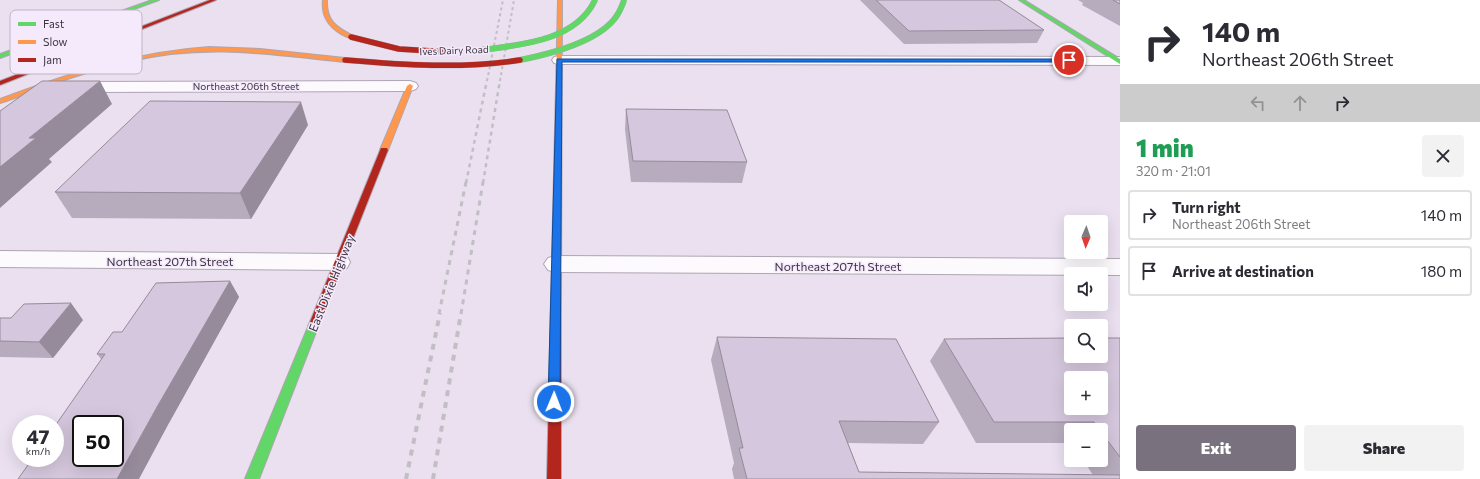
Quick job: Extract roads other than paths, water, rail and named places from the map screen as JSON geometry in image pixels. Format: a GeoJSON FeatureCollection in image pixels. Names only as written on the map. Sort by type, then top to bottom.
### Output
{"type":"FeatureCollection","features":[{"type":"Feature","properties":{"kind":"main road"},"geometry":{"type":"LineString","coordinates":[[142,19],[153,12],[156,0]]}},
{"type":"Feature","properties":{"kind":"main road"},"geometry":{"type":"LineString","coordinates":[[128,10],[156,0]]}},
{"type":"Feature","properties":{"kind":"main road"},"geometry":{"type":"LineString","coordinates":[[142,28],[214,0]]}},
{"type":"Feature","properties":{"kind":"main road","name":"Ives Dairy Road"},"geometry":{"type":"LineString","coordinates":[[325,0],[323,9],[328,22],[338,31],[351,37],[368,43],[393,48],[420,51],[457,52]]}},
{"type":"Feature","properties":{"kind":"main road"},"geometry":{"type":"LineString","coordinates":[[554,479],[560,0]]}},
{"type":"Feature","properties":{"kind":"main road","name":"Ives Dairy Road"},"geometry":{"type":"LineString","coordinates":[[470,51],[509,46],[553,34],[567,28],[582,18],[591,9],[595,0]]}},
{"type":"Feature","properties":{"kind":"main road"},"geometry":{"type":"LineString","coordinates":[[142,56],[179,51],[209,49],[252,51],[396,65],[434,67],[487,64],[529,58],[570,46],[601,31],[617,17],[621,11],[624,0]]}},
{"type":"Feature","properties":{"kind":"main road"},"geometry":{"type":"LineString","coordinates":[[1021,0],[1119,61]]}},
{"type":"Feature","properties":{"kind":"main road"},"geometry":{"type":"LineString","coordinates":[[0,56],[10,52]]}},
{"type":"Feature","properties":{"kind":"main road"},"geometry":{"type":"LineString","coordinates":[[0,83],[23,74]]}},
{"type":"Feature","properties":{"kind":"main road"},"geometry":{"type":"LineString","coordinates":[[0,101],[73,74]]}},
{"type":"Feature","properties":{"kind":"main road","name":"East Dixie Highway"},"geometry":{"type":"LineString","coordinates":[[252,479],[410,86]]}},
{"type":"Feature","properties":{"kind":"street"},"geometry":{"type":"LineString","coordinates":[[559,60],[1119,61]]}},
{"type":"Feature","properties":{"kind":"street","name":"Northeast 206th Street"},"geometry":{"type":"LineString","coordinates":[[83,87],[410,86]]}},
{"type":"Feature","properties":{"kind":"street","name":"Northeast 207th Street"},"geometry":{"type":"LineString","coordinates":[[0,259],[339,262]]}},
{"type":"Feature","properties":{"kind":"street","name":"Northeast 207th Street"},"geometry":{"type":"LineString","coordinates":[[556,264],[1120,267]]}},
{"type":"Feature","properties":{"kind":"railway"},"geometry":{"type":"LineString","coordinates":[[487,81],[503,0]]}},
{"type":"Feature","properties":{"kind":"railway"},"geometry":{"type":"LineString","coordinates":[[500,81],[514,0]]}},
{"type":"Feature","properties":{"kind":"railway"},"geometry":{"type":"LineString","coordinates":[[466,183],[487,80]]}},
{"type":"Feature","properties":{"kind":"railway"},"geometry":{"type":"LineString","coordinates":[[483,183],[500,80]]}},
{"type":"Feature","properties":{"kind":"railway"},"geometry":{"type":"LineString","coordinates":[[439,314],[466,182]]}},
{"type":"Feature","properties":{"kind":"railway"},"geometry":{"type":"LineString","coordinates":[[461,314],[483,182]]}},
{"type":"Feature","properties":{"kind":"railway"},"geometry":{"type":"LineString","coordinates":[[406,479],[440,313]]}},
{"type":"Feature","properties":{"kind":"railway"},"geometry":{"type":"LineString","coordinates":[[433,479],[461,313]]}}]}
